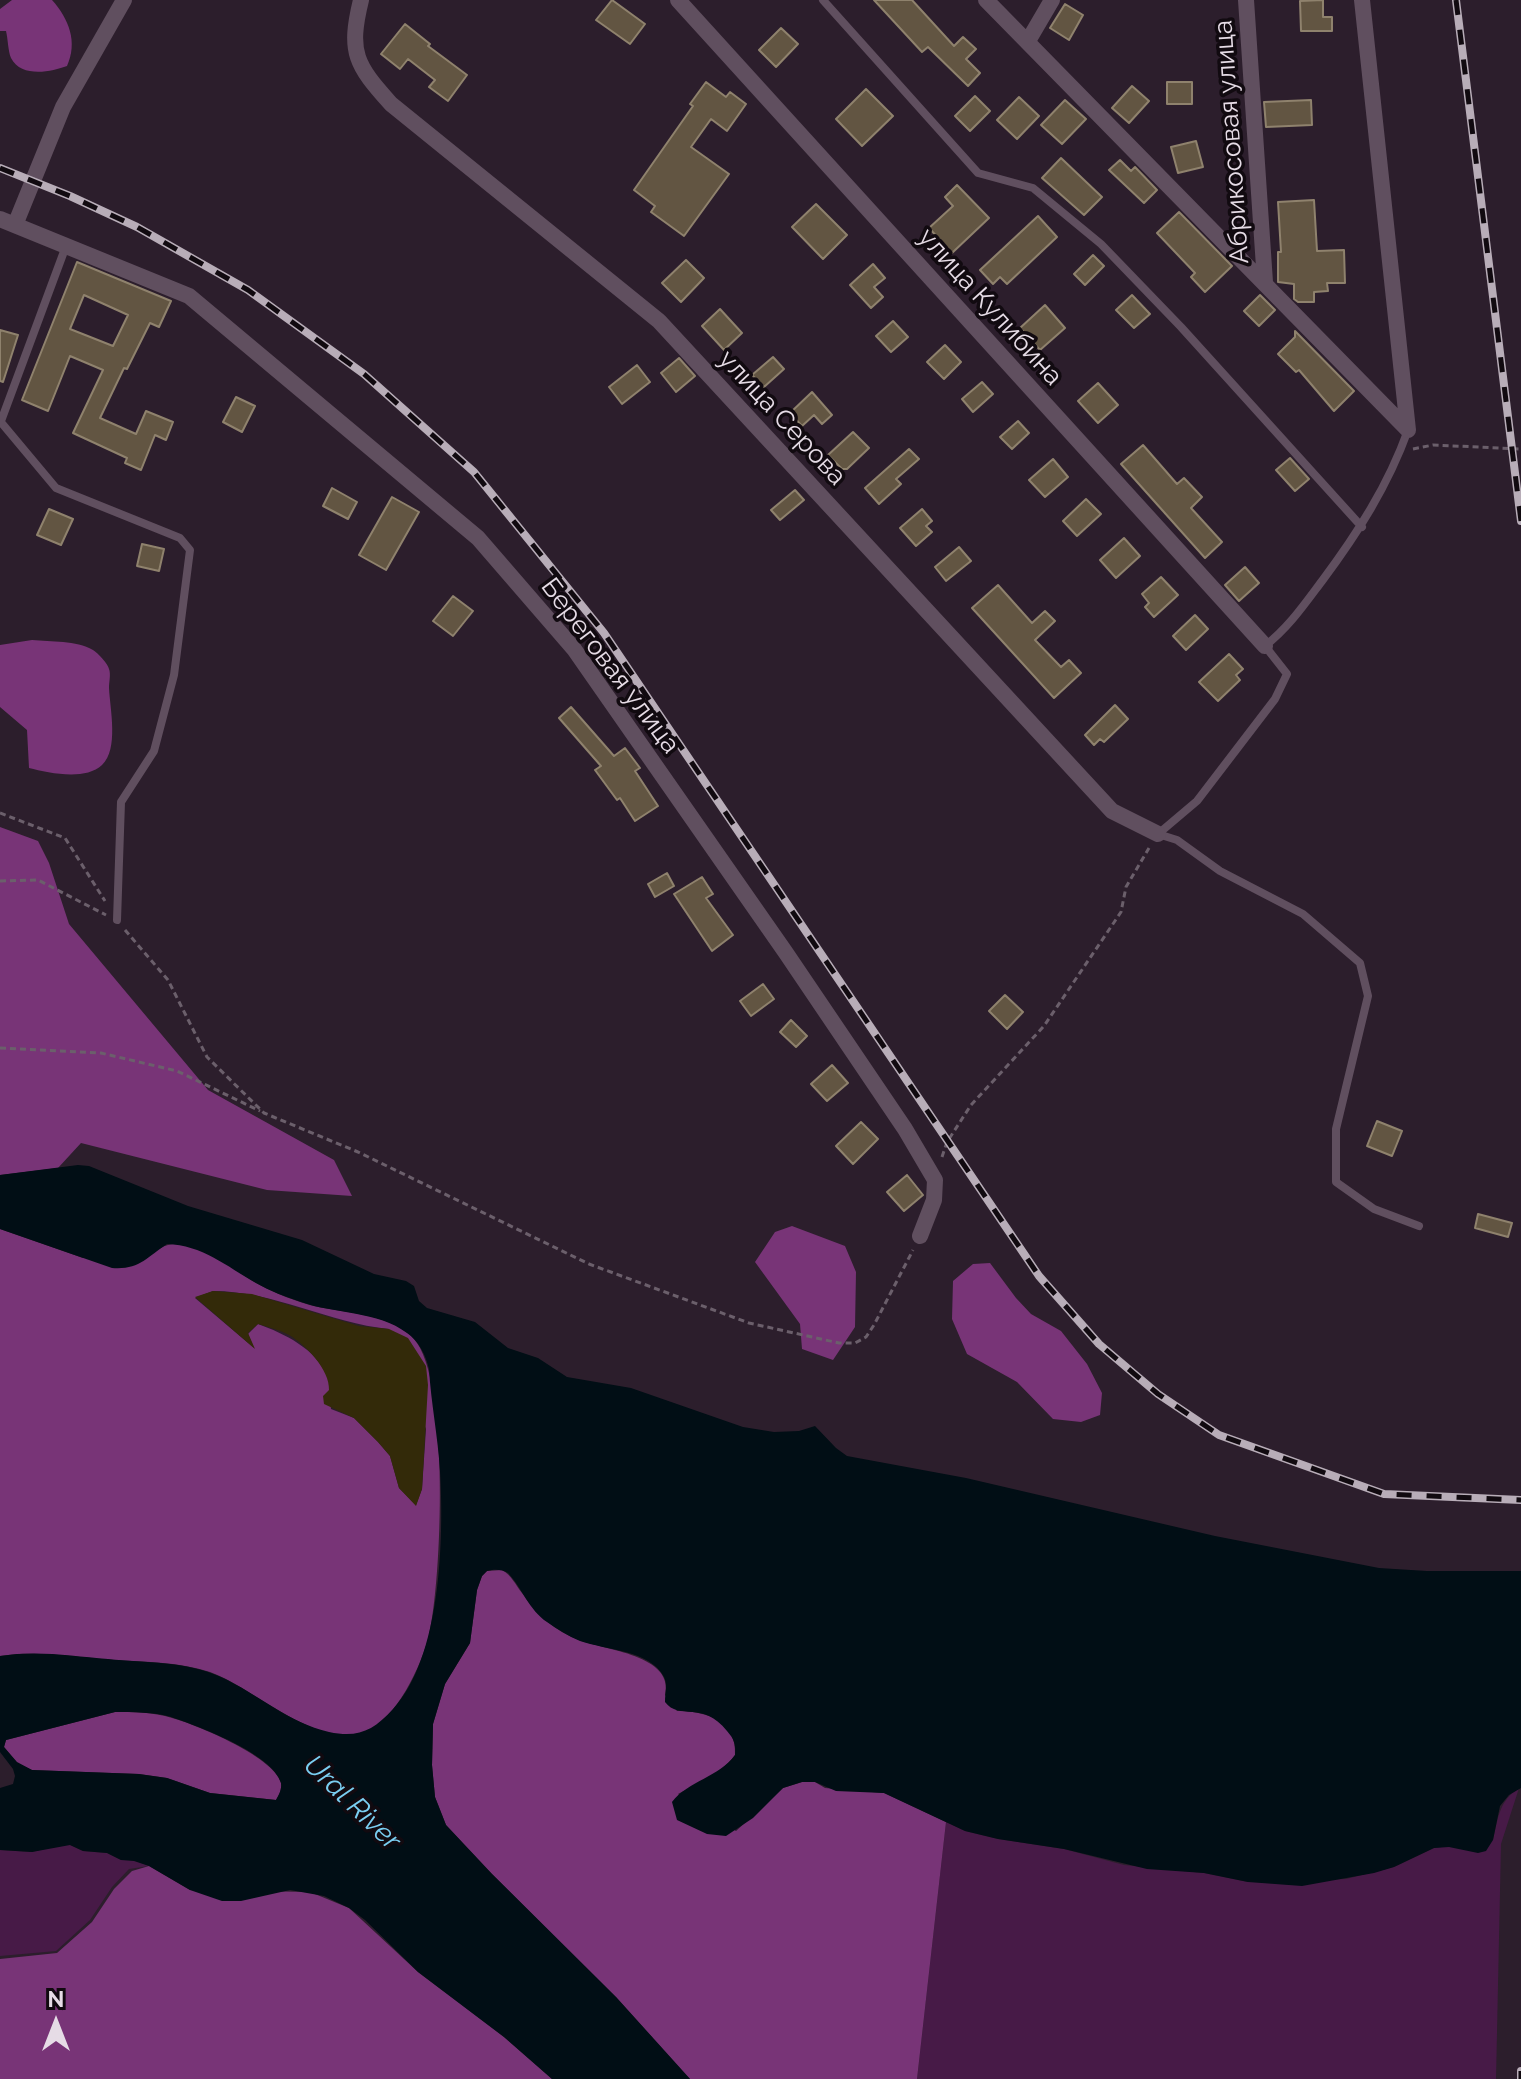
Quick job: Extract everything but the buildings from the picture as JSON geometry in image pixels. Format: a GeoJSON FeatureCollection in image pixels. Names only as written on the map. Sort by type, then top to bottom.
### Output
{"type":"FeatureCollection","features":[{"type":"Feature","properties":{"kind":"street"},"geometry":{"type":"LineString","coordinates":[[7,222],[63,107],[124,0]]}},
{"type":"Feature","properties":{"kind":"street","name":"улица Серова"},"geometry":{"type":"LineString","coordinates":[[361,0],[355,25],[355,51],[365,74],[391,104],[659,321],[1112,811],[1158,834]]}},
{"type":"Feature","properties":{"kind":"street","name":"улица Кулибина"},"geometry":{"type":"LineString","coordinates":[[678,0],[1265,646]]}},
{"type":"Feature","properties":{"kind":"street"},"geometry":{"type":"LineString","coordinates":[[986,0],[1408,430]]}},
{"type":"Feature","properties":{"kind":"street"},"geometry":{"type":"LineString","coordinates":[[1028,41],[1052,0]]}},
{"type":"Feature","properties":{"kind":"street","name":"Абрикосовая улица"},"geometry":{"type":"LineString","coordinates":[[1246,0],[1265,282]]}},
{"type":"Feature","properties":{"kind":"street"},"geometry":{"type":"LineString","coordinates":[[1362,0],[1408,430]]}},
{"type":"Feature","properties":{"kind":"street","name":"Береговая улица"},"geometry":{"type":"LineString","coordinates":[[7,222],[189,296],[478,538],[574,649],[786,953],[905,1129],[935,1180]]}},
{"type":"Feature","properties":{"kind":"street"},"geometry":{"type":"LineString","coordinates":[[920,1236],[934,1200],[935,1180]]}},
{"type":"Feature","properties":{"kind":"lane"},"geometry":{"type":"LineString","coordinates":[[823,0],[978,173],[1033,188],[1101,244],[1181,327],[1362,527]]}},
{"type":"Feature","properties":{"kind":"lane"},"geometry":{"type":"LineString","coordinates":[[66,245],[1,421],[56,488],[180,538],[190,550],[174,675],[154,751],[121,802],[117,920]]}},
{"type":"Feature","properties":{"kind":"lane"},"geometry":{"type":"LineString","coordinates":[[1158,834],[1197,801],[1275,699],[1287,674],[1265,646],[1286,629],[1362,527],[1408,430]]}},
{"type":"Feature","properties":{"kind":"lane"},"geometry":{"type":"LineString","coordinates":[[1158,834],[1177,840],[1220,871],[1303,914],[1360,963],[1368,996],[1336,1129],[1336,1182],[1374,1209],[1419,1226]]}},
{"type":"Feature","properties":{"kind":"path"},"geometry":{"type":"LineString","coordinates":[[1401,450],[1433,445],[1521,449]]}},
{"type":"Feature","properties":{"kind":"path"},"geometry":{"type":"LineString","coordinates":[[0,813],[65,838],[117,920],[168,980],[207,1057],[264,1113]]}},
{"type":"Feature","properties":{"kind":"path"},"geometry":{"type":"LineString","coordinates":[[935,1180],[947,1142],[971,1105],[1044,1026],[1121,912],[1126,887],[1158,834]]}},
{"type":"Feature","properties":{"kind":"path"},"geometry":{"type":"LineString","coordinates":[[0,881],[38,880],[117,920]]}},
{"type":"Feature","properties":{"kind":"path"},"geometry":{"type":"LineString","coordinates":[[0,1048],[101,1053],[177,1071],[264,1113],[358,1152],[589,1264],[749,1323],[839,1343],[855,1343],[866,1337],[920,1236]]}},
{"type":"Feature","properties":{"kind":"shaded area"},"geometry":{"type":"Polygon","coordinates":[[[12,0],[52,0],[70,31],[72,48],[67,66],[29,71],[22,69],[11,58],[6,31],[0,31],[0,9],[12,0]]]}},
{"type":"Feature","properties":{"kind":"shaded area"},"geometry":{"type":"Polygon","coordinates":[[[32,640],[86,647],[93,650],[108,667],[112,739],[107,758],[95,770],[67,774],[29,768],[27,730],[0,707],[0,645],[32,640]]]}},
{"type":"Feature","properties":{"kind":"shaded area"},"geometry":{"type":"Polygon","coordinates":[[[0,827],[38,841],[49,863],[69,924],[208,1090],[334,1160],[352,1196],[267,1190],[81,1143],[58,1168],[0,1175],[0,827]]]}},
{"type":"Feature","properties":{"kind":"shaded area"},"geometry":{"type":"Polygon","coordinates":[[[792,1226],[845,1246],[856,1272],[855,1327],[833,1360],[802,1349],[800,1324],[755,1262],[775,1232],[792,1226]]]}},
{"type":"Feature","properties":{"kind":"shaded area"},"geometry":{"type":"Polygon","coordinates":[[[0,1229],[83,1258],[159,1249],[171,1244],[196,1247],[278,1294],[318,1307],[382,1319],[414,1339],[426,1361],[438,1436],[439,1528],[434,1608],[429,1635],[414,1676],[396,1705],[375,1727],[364,1733],[345,1736],[326,1732],[285,1714],[227,1680],[187,1666],[43,1654],[0,1656],[0,1229]],[[213,1291],[195,1298],[254,1348],[248,1334],[258,1324],[307,1350],[328,1377],[331,1409],[354,1418],[378,1442],[390,1456],[399,1488],[416,1505],[422,1489],[426,1429],[389,1329],[345,1321],[280,1301],[236,1292],[213,1291]]]}},
{"type":"Feature","properties":{"kind":"shaded area"},"geometry":{"type":"Polygon","coordinates":[[[990,1263],[1031,1314],[1061,1331],[1087,1364],[1102,1393],[1100,1415],[1081,1422],[1053,1419],[1017,1382],[967,1354],[952,1319],[953,1281],[973,1264],[990,1263]]]}},
{"type":"Feature","properties":{"kind":"shaded area"},"geometry":{"type":"Polygon","coordinates":[[[502,1570],[554,1627],[579,1640],[649,1663],[659,1671],[665,1682],[665,1695],[677,1711],[708,1716],[725,1726],[731,1733],[735,1755],[716,1773],[678,1794],[736,1831],[783,1788],[802,1782],[815,1782],[825,1788],[884,1793],[946,1822],[917,2079],[690,2079],[616,1997],[446,1825],[435,1797],[433,1724],[445,1684],[470,1643],[477,1590],[482,1576],[487,1571],[502,1570]]]}},
{"type":"Feature","properties":{"kind":"shaded area"},"geometry":{"type":"Polygon","coordinates":[[[115,1712],[165,1716],[230,1742],[264,1762],[275,1773],[281,1783],[276,1800],[210,1793],[167,1778],[139,1774],[32,1770],[17,1763],[4,1747],[6,1740],[115,1712]]]}},
{"type":"Feature","properties":{"kind":"shaded area"},"geometry":{"type":"Polygon","coordinates":[[[1519,1788],[1501,1844],[1496,2079],[917,2079],[946,1822],[965,1831],[998,1839],[1064,1849],[1124,1865],[1204,1873],[1248,1882],[1346,1879],[1394,1867],[1434,1848],[1493,1840],[1503,1804],[1519,1788]]]}},
{"type":"Feature","properties":{"kind":"shaded area"},"geometry":{"type":"Polygon","coordinates":[[[61,1845],[107,1853],[121,1860],[134,1860],[149,1866],[129,1869],[112,1887],[90,1920],[56,1951],[0,1956],[0,1850],[32,1852],[61,1845]]]}},
{"type":"Feature","properties":{"kind":"shaded area"},"geometry":{"type":"Polygon","coordinates":[[[149,1866],[190,1890],[310,1892],[349,1908],[418,1972],[504,2037],[552,2079],[0,2079],[0,1959],[57,1953],[92,1922],[114,1889],[132,1871],[149,1866]]]}},
{"type":"Feature","properties":{"kind":"sand"},"geometry":{"type":"Polygon","coordinates":[[[213,1291],[252,1294],[359,1326],[389,1329],[408,1338],[426,1366],[428,1385],[422,1489],[416,1506],[399,1488],[390,1456],[378,1442],[354,1418],[324,1404],[323,1396],[329,1390],[326,1374],[303,1345],[289,1335],[258,1324],[248,1333],[255,1349],[195,1297],[213,1291]]]}},
{"type":"Feature","properties":{"kind":"water","name":"Ural River"},"geometry":{"type":"Polygon","coordinates":[[[89,1166],[188,1206],[302,1240],[374,1274],[406,1281],[414,1286],[419,1301],[427,1308],[475,1322],[508,1348],[538,1358],[567,1377],[631,1388],[743,1427],[774,1432],[799,1431],[815,1426],[847,1456],[966,1478],[1215,1536],[1379,1568],[1521,1571],[1521,1788],[1509,1795],[1500,1806],[1493,1840],[1486,1851],[1478,1853],[1449,1847],[1434,1848],[1374,1873],[1302,1886],[1147,1869],[1064,1849],[998,1839],[965,1831],[884,1793],[836,1791],[815,1782],[783,1788],[753,1818],[726,1836],[707,1834],[677,1820],[672,1802],[686,1789],[721,1769],[735,1755],[734,1742],[727,1731],[709,1716],[677,1710],[665,1702],[664,1677],[648,1661],[567,1635],[535,1611],[508,1573],[487,1571],[477,1590],[470,1643],[445,1684],[433,1724],[435,1797],[446,1825],[616,1997],[690,2079],[552,2079],[504,2037],[418,1972],[365,1920],[324,1896],[290,1890],[241,1901],[222,1901],[190,1890],[149,1866],[121,1860],[107,1853],[83,1851],[70,1845],[32,1852],[0,1850],[0,1788],[13,1784],[15,1776],[0,1752],[0,1656],[54,1654],[194,1668],[221,1677],[314,1728],[339,1734],[364,1731],[379,1723],[393,1709],[409,1687],[421,1660],[436,1596],[441,1499],[429,1369],[421,1349],[407,1333],[370,1317],[314,1306],[284,1296],[213,1258],[180,1245],[167,1244],[136,1265],[112,1268],[0,1229],[0,1175],[89,1166]],[[115,1712],[6,1740],[4,1747],[17,1762],[32,1770],[139,1774],[167,1778],[210,1793],[276,1800],[281,1783],[275,1772],[233,1742],[171,1717],[115,1712]]]}},
{"type":"Feature","properties":{"kind":"railway"},"geometry":{"type":"LineString","coordinates":[[1456,0],[1521,521]]}},
{"type":"Feature","properties":{"kind":"railway"},"geometry":{"type":"LineString","coordinates":[[0,168],[137,227],[248,290],[364,374],[474,472],[604,633],[1039,1276],[1099,1344],[1158,1394],[1219,1435],[1384,1494],[1521,1500]]}},
{"type":"Feature","properties":{"kind":"railway"},"geometry":{"type":"LineString","coordinates":[[1521,2071],[1521,2079]]}}]}
